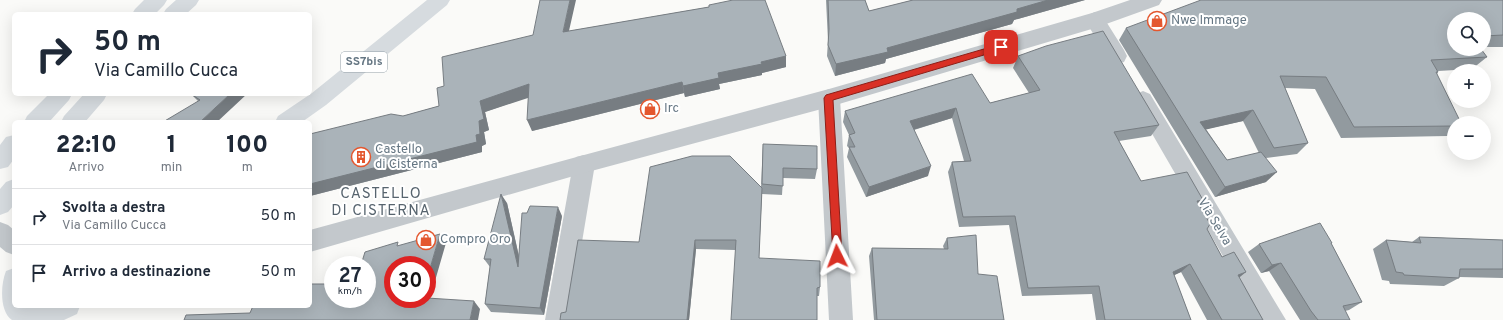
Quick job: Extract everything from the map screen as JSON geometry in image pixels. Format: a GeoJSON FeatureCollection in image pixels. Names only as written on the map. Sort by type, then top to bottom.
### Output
{"type":"FeatureCollection","features":[{"type":"Feature","properties":{"kind":"main road"},"geometry":{"type":"LineString","coordinates":[[144,12],[157,0]]}},
{"type":"Feature","properties":{"kind":"main road"},"geometry":{"type":"LineString","coordinates":[[176,12],[189,0]]}},
{"type":"Feature","properties":{"kind":"main road","name":"SS7bis"},"geometry":{"type":"LineString","coordinates":[[289,120],[319,99],[440,0]]}},
{"type":"Feature","properties":{"kind":"main road"},"geometry":{"type":"LineString","coordinates":[[37,120],[60,96]]}},
{"type":"Feature","properties":{"kind":"main road"},"geometry":{"type":"LineString","coordinates":[[74,120],[96,96]]}},
{"type":"Feature","properties":{"kind":"main road"},"geometry":{"type":"LineString","coordinates":[[0,205],[12,191]]}},
{"type":"Feature","properties":{"kind":"main road"},"geometry":{"type":"LineString","coordinates":[[8,295],[12,305]]}},
{"type":"Feature","properties":{"kind":"main road"},"geometry":{"type":"LineString","coordinates":[[13,308],[23,316],[35,318],[49,315],[64,308]]}},
{"type":"Feature","properties":{"kind":"street"},"geometry":{"type":"LineString","coordinates":[[312,241],[584,164],[829,98],[1095,20],[1152,0]]}},
{"type":"Feature","properties":{"kind":"street","name":"Via Selva"},"geometry":{"type":"LineString","coordinates":[[1095,20],[1274,320]]}},
{"type":"Feature","properties":{"kind":"street"},"geometry":{"type":"LineString","coordinates":[[829,98],[841,320]]}},
{"type":"Feature","properties":{"kind":"street"},"geometry":{"type":"LineString","coordinates":[[557,320],[584,164]]}},
{"type":"Feature","properties":{"kind":"street"},"geometry":{"type":"LineString","coordinates":[[0,232],[12,242]]}},
{"type":"Feature","properties":{"kind":"building"},"geometry":{"type":"Polygon","coordinates":[[[540,0],[570,0],[563,32],[709,7],[709,5],[733,0],[765,0],[786,56],[761,62],[762,64],[718,73],[719,78],[683,86],[682,82],[527,120],[529,84],[480,101],[484,119],[479,121],[480,134],[476,135],[477,142],[312,183],[312,134],[391,114],[403,116],[439,106],[437,88],[444,86],[442,57],[533,35],[540,0]]]}},
{"type":"Feature","properties":{"kind":"building"},"geometry":{"type":"Polygon","coordinates":[[[828,0],[865,0],[869,11],[913,0],[1048,0],[1017,9],[1017,12],[887,48],[888,52],[836,64],[828,45],[828,0]]]}},
{"type":"Feature","properties":{"kind":"building"},"geometry":{"type":"Polygon","coordinates":[[[1201,0],[1503,0],[1503,35],[1491,36],[1491,12],[1447,12],[1447,56],[1487,57],[1431,60],[1438,72],[1436,72],[1447,94],[1447,108],[1454,108],[1458,116],[1447,116],[1447,126],[1354,127],[1326,77],[1280,76],[1308,143],[1274,148],[1253,110],[1200,122],[1227,160],[1261,152],[1277,172],[1225,187],[1126,28],[1201,0]]]}},
{"type":"Feature","properties":{"kind":"building"},"geometry":{"type":"Polygon","coordinates":[[[1103,31],[1159,125],[1114,132],[1141,181],[1187,172],[1203,200],[1197,201],[1210,224],[1207,229],[1222,257],[1234,252],[1246,272],[1238,275],[1263,320],[1222,320],[1190,264],[1173,272],[1191,320],[1105,320],[1099,286],[1028,288],[1015,216],[963,217],[952,162],[971,161],[956,108],[910,121],[931,166],[869,187],[849,147],[855,147],[849,135],[855,133],[845,111],[972,74],[990,103],[1040,90],[1018,56],[1046,46],[1103,31]]]}},
{"type":"Feature","properties":{"kind":"building"},"geometry":{"type":"Polygon","coordinates":[[[194,96],[228,96],[202,120],[166,120],[200,100],[194,96]]]}},
{"type":"Feature","properties":{"kind":"building"},"geometry":{"type":"Polygon","coordinates":[[[763,144],[817,146],[817,169],[783,168],[783,186],[762,184],[763,144]]]}},
{"type":"Feature","properties":{"kind":"building"},"geometry":{"type":"Polygon","coordinates":[[[692,156],[730,156],[762,188],[759,258],[820,261],[820,287],[817,288],[817,320],[731,320],[736,240],[695,240],[687,320],[560,320],[561,313],[566,312],[578,240],[639,242],[650,167],[692,156]]]}},
{"type":"Feature","properties":{"kind":"building"},"geometry":{"type":"Polygon","coordinates":[[[501,194],[518,267],[522,213],[527,213],[530,206],[558,207],[540,308],[485,304],[491,259],[484,259],[501,194]]]}},
{"type":"Feature","properties":{"kind":"building"},"geometry":{"type":"Polygon","coordinates":[[[1320,223],[1332,243],[1362,302],[1343,306],[1350,320],[1318,320],[1281,263],[1272,265],[1259,244],[1320,223]]]}},
{"type":"Feature","properties":{"kind":"building"},"geometry":{"type":"Polygon","coordinates":[[[440,234],[434,256],[384,256],[384,308],[436,308],[436,299],[474,301],[470,320],[184,320],[186,315],[250,313],[252,308],[312,308],[312,284],[324,284],[324,308],[376,308],[376,256],[364,256],[365,252],[398,242],[397,246],[440,234]]]}},
{"type":"Feature","properties":{"kind":"building"},"geometry":{"type":"Polygon","coordinates":[[[976,235],[978,274],[997,276],[1004,320],[877,320],[872,248],[948,249],[947,238],[976,235]]]}},
{"type":"Feature","properties":{"kind":"building"},"geometry":{"type":"Polygon","coordinates":[[[1419,237],[1503,240],[1503,269],[1460,269],[1459,278],[1404,275],[1403,273],[1396,272],[1386,240],[1421,243],[1419,237]]]}},
{"type":"Feature","properties":{"kind":"place","name":"Nwe Immage"},"geometry":{"type":"Point","coordinates":[1157,21]}},
{"type":"Feature","properties":{"kind":"place","name":"Irc"},"geometry":{"type":"Point","coordinates":[650,109]}},
{"type":"Feature","properties":{"kind":"place","name":"Castello di Cisterna"},"geometry":{"type":"Point","coordinates":[361,157]}},
{"type":"Feature","properties":{"kind":"place","name":"Compro Oro"},"geometry":{"type":"Point","coordinates":[426,240]}},
{"type":"Feature","properties":{"kind":"district","name":"CASTELLO DI CISTERNA"},"geometry":{"type":"Point","coordinates":[381,202]}},
{"type":"Feature","properties":{"kind":"route"},"geometry":{"type":"LineString","coordinates":[[837,256],[829,98],[1001,47]]}}]}
